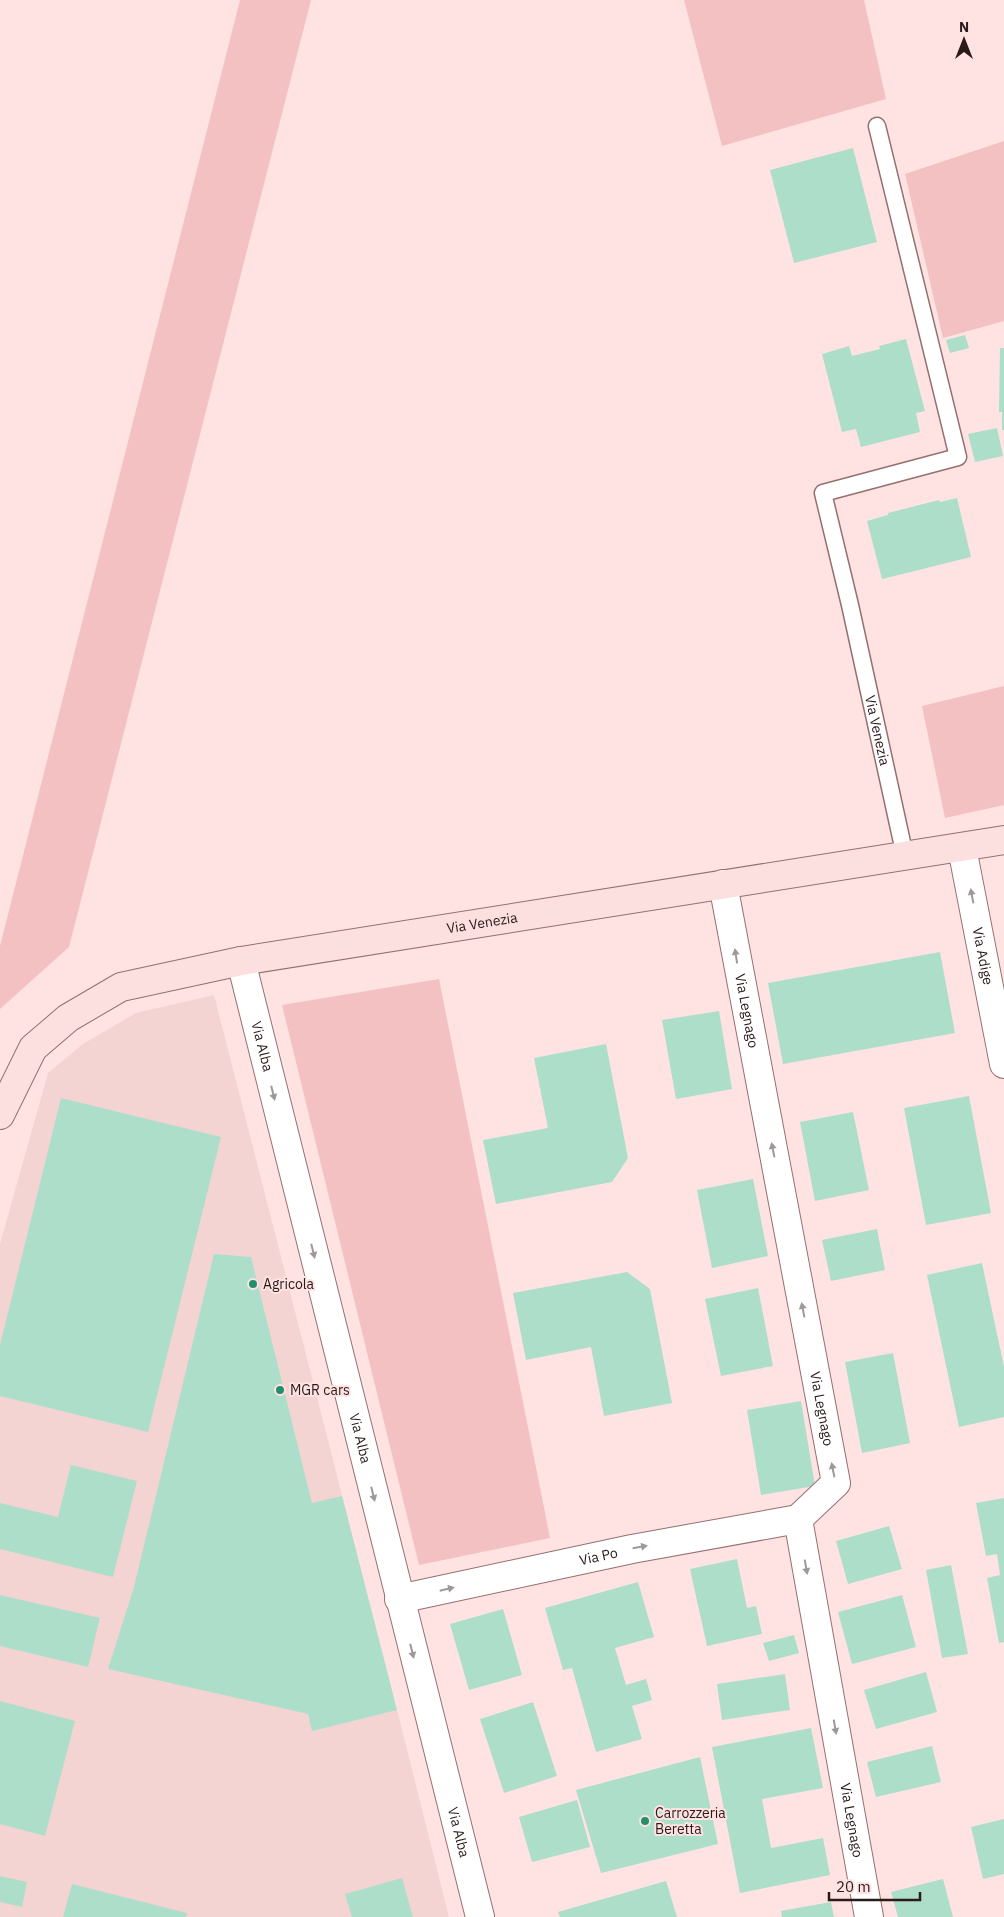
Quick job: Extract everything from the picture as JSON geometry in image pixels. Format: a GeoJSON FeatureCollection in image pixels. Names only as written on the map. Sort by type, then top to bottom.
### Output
{"type":"FeatureCollection","features":[{"type":"Feature","properties":{"kind":"street","name":"Via Venezia"},"geometry":{"type":"LineString","coordinates":[[0,1115],[33,1048],[68,1018],[120,987],[240,961],[1004,840]]}},
{"type":"Feature","properties":{"kind":"street","name":"Via Adige"},"geometry":{"type":"LineString","coordinates":[[962,848],[1004,1064]]}},
{"type":"Feature","properties":{"kind":"street","name":"Via Legnago"},"geometry":{"type":"LineString","coordinates":[[723,884],[836,1483],[798,1519],[869,1917]]}},
{"type":"Feature","properties":{"kind":"street","name":"Via Alba"},"geometry":{"type":"LineString","coordinates":[[240,961],[480,1917]]}},
{"type":"Feature","properties":{"kind":"street","name":"Via Po"},"geometry":{"type":"LineString","coordinates":[[399,1599],[632,1549],[798,1519]]}},
{"type":"Feature","properties":{"kind":"lane","name":"Via Venezia"},"geometry":{"type":"LineString","coordinates":[[877,126],[958,457],[823,493],[850,605],[905,856]]}},
{"type":"Feature","properties":{"kind":"shaded area"},"geometry":{"type":"Polygon","coordinates":[[[240,0],[311,0],[69,947],[0,1009],[0,946],[240,0]]]}},
{"type":"Feature","properties":{"kind":"shaded area"},"geometry":{"type":"Polygon","coordinates":[[[684,0],[864,0],[886,99],[722,146],[684,0]]]}},
{"type":"Feature","properties":{"kind":"shaded area"},"geometry":{"type":"Polygon","coordinates":[[[1004,141],[1004,321],[943,338],[905,174],[1004,141]]]}},
{"type":"Feature","properties":{"kind":"shaded area"},"geometry":{"type":"Polygon","coordinates":[[[1004,686],[1004,805],[945,818],[922,706],[1004,686]]]}},
{"type":"Feature","properties":{"kind":"shaded area"},"geometry":{"type":"Polygon","coordinates":[[[439,979],[550,1538],[419,1565],[282,1005],[439,979]]]}},
{"type":"Feature","properties":{"kind":"shaded area"},"geometry":{"type":"Polygon","coordinates":[[[214,995],[449,1917],[0,1917],[0,1244],[48,1073],[83,1044],[136,1013],[214,995]]]}},
{"type":"Feature","properties":{"kind":"building"},"geometry":{"type":"Polygon","coordinates":[[[853,148],[877,242],[794,263],[770,170],[853,148]]]}},
{"type":"Feature","properties":{"kind":"building"},"geometry":{"type":"Polygon","coordinates":[[[965,335],[969,348],[950,353],[946,340],[965,335]]]}},
{"type":"Feature","properties":{"kind":"building"},"geometry":{"type":"Polygon","coordinates":[[[906,339],[925,411],[916,413],[920,432],[861,447],[856,429],[842,432],[822,354],[849,346],[852,356],[880,349],[879,346],[906,339]]]}},
{"type":"Feature","properties":{"kind":"building"},"geometry":{"type":"Polygon","coordinates":[[[1000,348],[1004,348],[1004,430],[1002,430],[1002,412],[999,412],[1000,348]]]}},
{"type":"Feature","properties":{"kind":"building"},"geometry":{"type":"Polygon","coordinates":[[[997,428],[1003,456],[975,462],[968,434],[997,428]]]}},
{"type":"Feature","properties":{"kind":"building"},"geometry":{"type":"Polygon","coordinates":[[[957,498],[971,557],[882,579],[867,521],[888,515],[888,513],[939,500],[940,502],[957,498]]]}},
{"type":"Feature","properties":{"kind":"building"},"geometry":{"type":"Polygon","coordinates":[[[940,952],[955,1033],[783,1064],[768,983],[940,952]]]}},
{"type":"Feature","properties":{"kind":"building"},"geometry":{"type":"Polygon","coordinates":[[[719,1011],[732,1089],[676,1099],[662,1020],[719,1011]]]}},
{"type":"Feature","properties":{"kind":"building"},"geometry":{"type":"Polygon","coordinates":[[[606,1044],[628,1158],[612,1182],[496,1204],[483,1140],[548,1128],[534,1058],[606,1044]]]}},
{"type":"Feature","properties":{"kind":"building"},"geometry":{"type":"Polygon","coordinates":[[[969,1096],[991,1213],[926,1225],[904,1108],[969,1096]]]}},
{"type":"Feature","properties":{"kind":"building"},"geometry":{"type":"Polygon","coordinates":[[[61,1098],[221,1137],[148,1432],[0,1396],[0,1345],[61,1098]]]}},
{"type":"Feature","properties":{"kind":"building"},"geometry":{"type":"Polygon","coordinates":[[[853,1112],[869,1190],[815,1201],[800,1122],[853,1112]]]}},
{"type":"Feature","properties":{"kind":"building"},"geometry":{"type":"Polygon","coordinates":[[[753,1179],[768,1256],[712,1268],[697,1190],[753,1179]]]}},
{"type":"Feature","properties":{"kind":"building"},"geometry":{"type":"Polygon","coordinates":[[[877,1229],[885,1270],[831,1281],[822,1240],[877,1229]]]}},
{"type":"Feature","properties":{"kind":"building"},"geometry":{"type":"Polygon","coordinates":[[[214,1254],[251,1257],[312,1503],[342,1496],[397,1710],[312,1731],[308,1714],[108,1669],[134,1587],[214,1254]]]}},
{"type":"Feature","properties":{"kind":"building"},"geometry":{"type":"Polygon","coordinates":[[[982,1263],[1004,1367],[1004,1417],[959,1427],[927,1275],[982,1263]]]}},
{"type":"Feature","properties":{"kind":"building"},"geometry":{"type":"Polygon","coordinates":[[[627,1272],[650,1289],[672,1403],[604,1416],[591,1347],[526,1360],[513,1293],[627,1272]]]}},
{"type":"Feature","properties":{"kind":"building"},"geometry":{"type":"Polygon","coordinates":[[[758,1288],[773,1366],[721,1376],[705,1299],[758,1288]]]}},
{"type":"Feature","properties":{"kind":"building"},"geometry":{"type":"Polygon","coordinates":[[[893,1353],[910,1443],[862,1453],[845,1362],[893,1353]]]}},
{"type":"Feature","properties":{"kind":"building"},"geometry":{"type":"Polygon","coordinates":[[[801,1401],[815,1486],[761,1495],[747,1410],[801,1401]]]}},
{"type":"Feature","properties":{"kind":"building"},"geometry":{"type":"Polygon","coordinates":[[[71,1465],[137,1481],[113,1577],[0,1549],[0,1503],[58,1517],[71,1465]]]}},
{"type":"Feature","properties":{"kind":"building"},"geometry":{"type":"Polygon","coordinates":[[[1004,1498],[1004,1642],[999,1643],[987,1578],[1000,1575],[997,1554],[986,1556],[976,1503],[1004,1498]]]}},
{"type":"Feature","properties":{"kind":"building"},"geometry":{"type":"Polygon","coordinates":[[[889,1526],[902,1569],[848,1584],[836,1541],[889,1526]]]}},
{"type":"Feature","properties":{"kind":"building"},"geometry":{"type":"Polygon","coordinates":[[[737,1559],[747,1608],[756,1606],[762,1634],[707,1646],[690,1569],[737,1559]]]}},
{"type":"Feature","properties":{"kind":"building"},"geometry":{"type":"Polygon","coordinates":[[[951,1565],[968,1654],[942,1658],[926,1570],[951,1565]]]}},
{"type":"Feature","properties":{"kind":"building"},"geometry":{"type":"Polygon","coordinates":[[[638,1582],[654,1637],[615,1648],[626,1685],[646,1679],[652,1700],[632,1706],[642,1739],[596,1752],[572,1668],[563,1670],[545,1608],[638,1582]]]}},
{"type":"Feature","properties":{"kind":"building"},"geometry":{"type":"Polygon","coordinates":[[[0,1595],[100,1618],[88,1667],[0,1646],[0,1595]]]}},
{"type":"Feature","properties":{"kind":"building"},"geometry":{"type":"Polygon","coordinates":[[[902,1595],[916,1647],[852,1664],[838,1612],[902,1595]]]}},
{"type":"Feature","properties":{"kind":"building"},"geometry":{"type":"Polygon","coordinates":[[[503,1609],[522,1675],[469,1690],[450,1624],[503,1609]]]}},
{"type":"Feature","properties":{"kind":"building"},"geometry":{"type":"Polygon","coordinates":[[[794,1635],[799,1653],[769,1661],[763,1643],[794,1635]]]}},
{"type":"Feature","properties":{"kind":"building"},"geometry":{"type":"Polygon","coordinates":[[[926,1672],[937,1712],[876,1729],[864,1690],[926,1672]]]}},
{"type":"Feature","properties":{"kind":"building"},"geometry":{"type":"Polygon","coordinates":[[[785,1674],[790,1710],[722,1720],[717,1684],[785,1674]]]}},
{"type":"Feature","properties":{"kind":"building"},"geometry":{"type":"Polygon","coordinates":[[[0,1701],[75,1721],[45,1836],[0,1824],[0,1701]]]}},
{"type":"Feature","properties":{"kind":"building"},"geometry":{"type":"Polygon","coordinates":[[[533,1702],[557,1776],[504,1793],[480,1719],[533,1702]]]}},
{"type":"Feature","properties":{"kind":"building"},"geometry":{"type":"Polygon","coordinates":[[[811,1728],[823,1788],[762,1799],[771,1848],[823,1838],[830,1875],[740,1893],[712,1747],[811,1728]]]}},
{"type":"Feature","properties":{"kind":"building"},"geometry":{"type":"Polygon","coordinates":[[[932,1746],[941,1782],[876,1797],[867,1762],[932,1746]]]}},
{"type":"Feature","properties":{"kind":"building"},"geometry":{"type":"Polygon","coordinates":[[[700,1757],[718,1844],[601,1873],[576,1790],[700,1757]]]}},
{"type":"Feature","properties":{"kind":"building"},"geometry":{"type":"Polygon","coordinates":[[[577,1800],[590,1847],[532,1862],[519,1817],[577,1800]]]}},
{"type":"Feature","properties":{"kind":"building"},"geometry":{"type":"Polygon","coordinates":[[[1004,1819],[1004,1874],[983,1879],[971,1827],[1004,1819]]]}},
{"type":"Feature","properties":{"kind":"building"},"geometry":{"type":"Polygon","coordinates":[[[0,1876],[27,1882],[22,1907],[0,1902],[0,1876]]]}},
{"type":"Feature","properties":{"kind":"building"},"geometry":{"type":"Polygon","coordinates":[[[402,1878],[413,1917],[352,1917],[345,1894],[402,1878]]]}},
{"type":"Feature","properties":{"kind":"building"},"geometry":{"type":"Polygon","coordinates":[[[943,1879],[953,1917],[898,1917],[891,1892],[943,1879]]]}},
{"type":"Feature","properties":{"kind":"building"},"geometry":{"type":"Polygon","coordinates":[[[666,1881],[677,1917],[560,1917],[558,1912],[666,1881]]]}},
{"type":"Feature","properties":{"kind":"building"},"geometry":{"type":"Polygon","coordinates":[[[72,1884],[187,1913],[186,1917],[63,1917],[72,1884]]]}},
{"type":"Feature","properties":{"kind":"building"},"geometry":{"type":"Polygon","coordinates":[[[831,1902],[834,1917],[782,1917],[781,1911],[831,1902]]]}},
{"type":"Feature","properties":{"kind":"place","name":"Agricola"},"geometry":{"type":"Point","coordinates":[253,1284]}},
{"type":"Feature","properties":{"kind":"place","name":"MGR cars"},"geometry":{"type":"Point","coordinates":[280,1390]}},
{"type":"Feature","properties":{"kind":"place","name":"Carrozzeria Beretta"},"geometry":{"type":"Point","coordinates":[645,1821]}}]}
